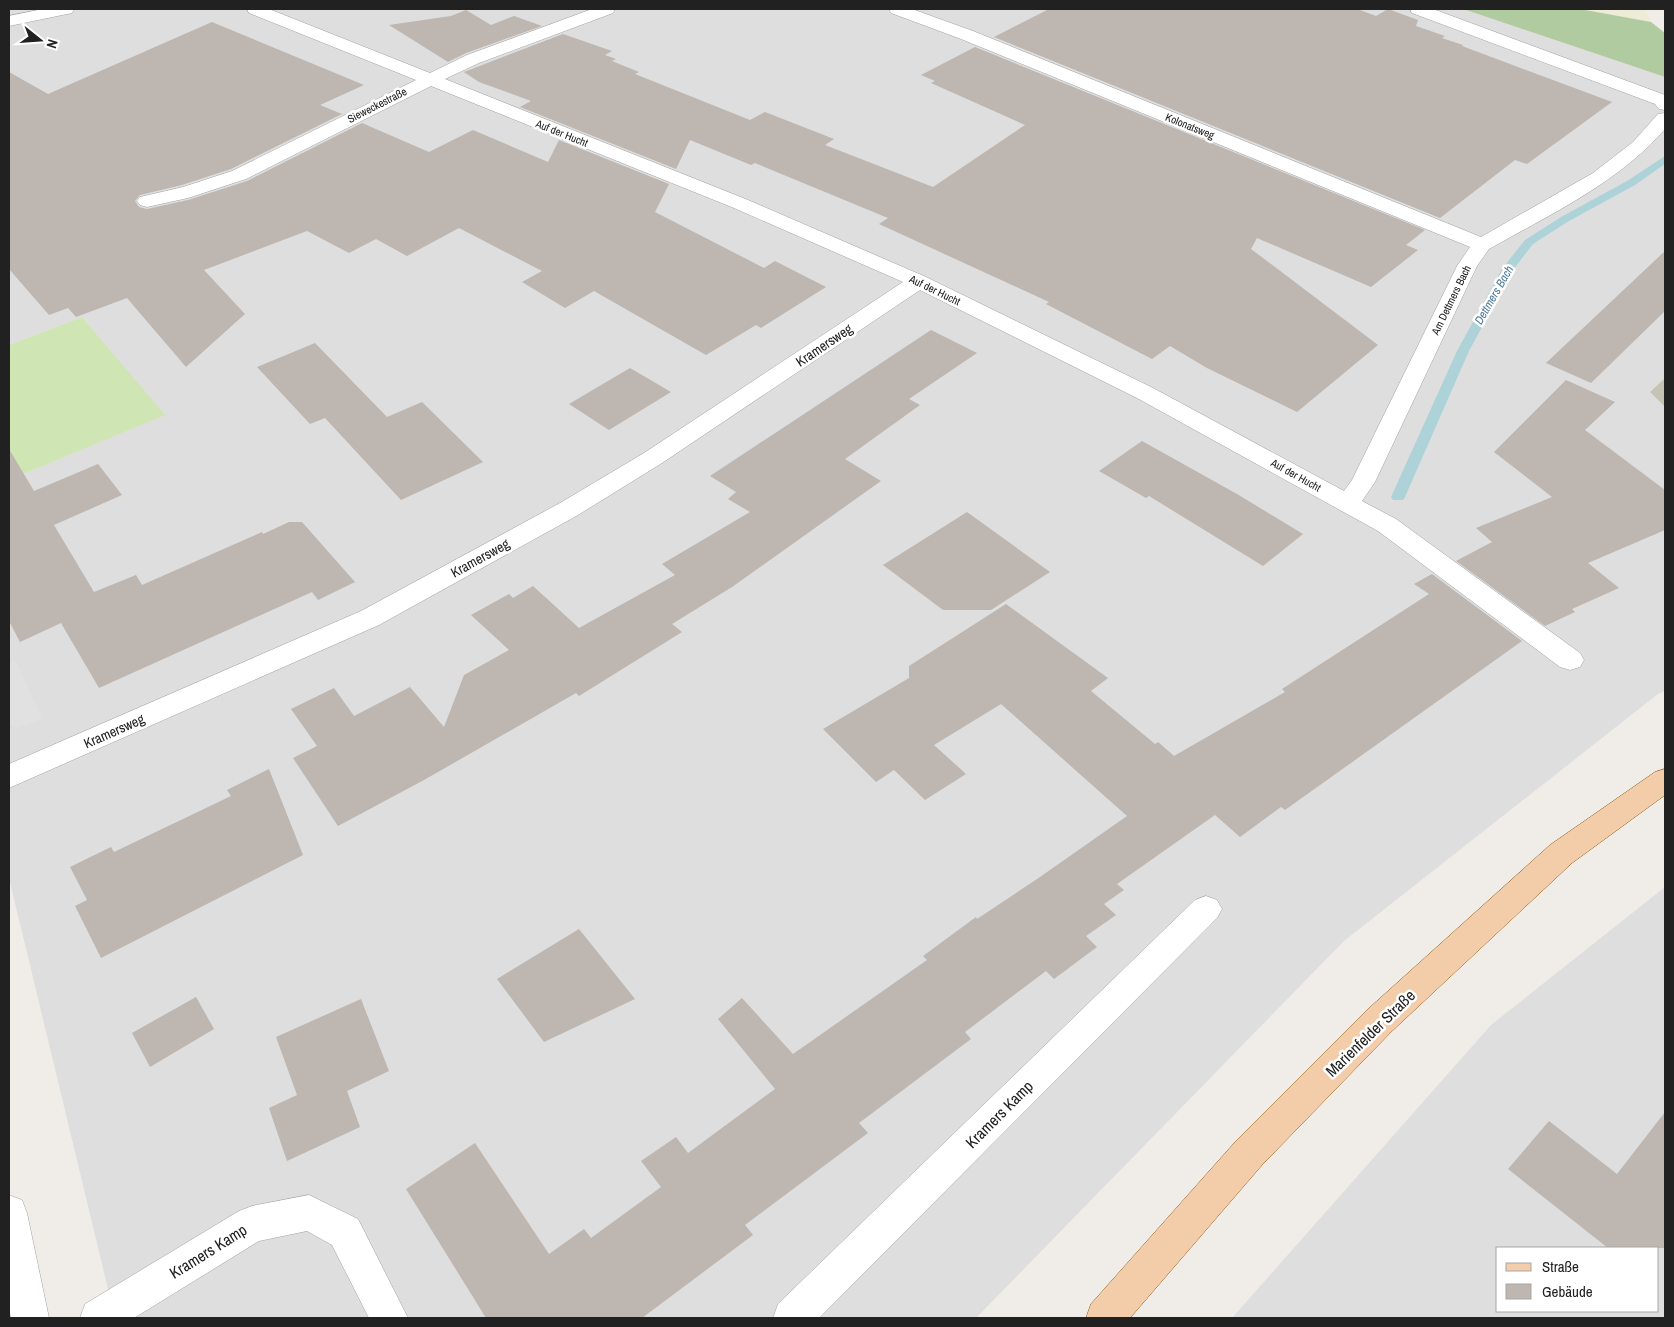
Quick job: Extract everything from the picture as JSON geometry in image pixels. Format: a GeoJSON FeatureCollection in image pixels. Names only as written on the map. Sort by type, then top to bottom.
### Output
{"type":"FeatureCollection","features":[{"type":"Feature","properties":{"kind":"main road","name":"Marienfelder Straße"},"geometry":{"type":"LineString","coordinates":[[1105,1318],[1249,1153],[1379,1021],[1561,854],[1665,780]]}},
{"type":"Feature","properties":{"kind":"street"},"geometry":{"type":"LineString","coordinates":[[9,21],[66,9]]}},
{"type":"Feature","properties":{"kind":"street","name":"Auf der Hucht"},"geometry":{"type":"LineString","coordinates":[[255,9],[741,204],[919,281],[1145,393],[1388,525],[1570,660]]}},
{"type":"Feature","properties":{"kind":"street","name":"Sieweckestraße"},"geometry":{"type":"LineString","coordinates":[[147,201],[188,192],[239,175],[473,59],[607,9]]}},
{"type":"Feature","properties":{"kind":"street","name":"Kolonatsweg"},"geometry":{"type":"LineString","coordinates":[[897,9],[967,35],[1482,244]]}},
{"type":"Feature","properties":{"kind":"street"},"geometry":{"type":"LineString","coordinates":[[1418,9],[1662,100],[1665,105]]}},
{"type":"Feature","properties":{"kind":"street","name":"Am Dettmers Bach"},"geometry":{"type":"LineString","coordinates":[[1348,504],[1363,482],[1467,266],[1482,244],[1600,177],[1640,146],[1665,118]]}},
{"type":"Feature","properties":{"kind":"street","name":"Kramersweg"},"geometry":{"type":"LineString","coordinates":[[9,776],[370,618],[570,508],[654,458],[919,281]]}},
{"type":"Feature","properties":{"kind":"street","name":"Kramers Kamp"},"geometry":{"type":"LineString","coordinates":[[792,1318],[1206,909]]}},
{"type":"Feature","properties":{"kind":"street"},"geometry":{"type":"LineString","coordinates":[[9,1213],[30,1318]]}},
{"type":"Feature","properties":{"kind":"street","name":"Kramers Kamp"},"geometry":{"type":"LineString","coordinates":[[99,1318],[252,1224],[309,1213],[345,1232],[389,1318]]}},
{"type":"Feature","properties":{"kind":"shaded area"},"geometry":{"type":"Polygon","coordinates":[[[9,9],[1463,9],[1665,77],[1665,378],[1650,392],[1665,407],[1665,691],[1658,694],[1344,941],[976,1318],[115,1318],[9,878],[9,480],[164,415],[82,317],[9,345],[9,9]]]}},
{"type":"Feature","properties":{"kind":"shaded area"},"geometry":{"type":"Polygon","coordinates":[[[1665,378],[1665,407],[1650,392],[1665,378]]]}},
{"type":"Feature","properties":{"kind":"shaded area"},"geometry":{"type":"Polygon","coordinates":[[[16,661],[42,719],[17,728],[9,724],[9,663],[16,661]]]}},
{"type":"Feature","properties":{"kind":"shaded area"},"geometry":{"type":"Polygon","coordinates":[[[1665,887],[1665,1318],[1232,1318],[1491,1025],[1665,887]]]}},
{"type":"Feature","properties":{"kind":"green space"},"geometry":{"type":"Polygon","coordinates":[[[1463,9],[1580,9],[1651,22],[1665,33],[1665,77],[1463,9]]]}},
{"type":"Feature","properties":{"kind":"green space"},"geometry":{"type":"Polygon","coordinates":[[[1580,9],[1645,9],[1651,22],[1580,9]]]}},
{"type":"Feature","properties":{"kind":"green space"},"geometry":{"type":"Polygon","coordinates":[[[82,317],[165,415],[9,480],[9,345],[82,317]]]}},
{"type":"Feature","properties":{"kind":"building"},"geometry":{"type":"Polygon","coordinates":[[[1049,9],[1357,9],[1376,16],[1388,9],[1418,20],[1416,26],[1445,36],[1442,38],[1612,102],[1527,164],[1515,160],[1440,218],[994,37],[1049,9]]]}},
{"type":"Feature","properties":{"kind":"building"},"geometry":{"type":"Polygon","coordinates":[[[466,10],[491,25],[514,16],[542,26],[466,53],[448,62],[389,25],[451,16],[466,10]]]}},
{"type":"Feature","properties":{"kind":"building"},"geometry":{"type":"Polygon","coordinates":[[[212,22],[364,85],[320,105],[342,114],[231,169],[182,185],[140,195],[135,201],[139,207],[147,209],[188,200],[247,181],[362,123],[429,152],[473,130],[548,162],[559,140],[669,184],[655,212],[764,268],[775,261],[826,287],[761,328],[756,325],[706,355],[594,291],[565,308],[522,282],[542,271],[459,228],[407,256],[376,239],[349,253],[307,231],[204,270],[245,314],[186,367],[127,298],[76,317],[68,308],[49,315],[9,269],[9,72],[48,94],[212,22]]]}},
{"type":"Feature","properties":{"kind":"building"},"geometry":{"type":"Polygon","coordinates":[[[563,34],[612,51],[605,55],[616,59],[612,61],[639,72],[635,74],[750,120],[765,112],[834,139],[825,145],[933,187],[1025,125],[931,83],[935,81],[921,75],[975,47],[1425,230],[1406,245],[1418,250],[1371,287],[1257,238],[1251,249],[1378,345],[1297,412],[1207,368],[1170,346],[1152,359],[1046,304],[1049,302],[879,224],[888,218],[755,163],[751,165],[690,140],[676,169],[520,107],[531,101],[479,82],[464,72],[563,34]]]}},
{"type":"Feature","properties":{"kind":"building"},"geometry":{"type":"Polygon","coordinates":[[[1665,251],[1665,311],[1591,383],[1546,363],[1665,251]]]}},
{"type":"Feature","properties":{"kind":"building"},"geometry":{"type":"Polygon","coordinates":[[[931,330],[977,353],[909,399],[920,405],[845,459],[881,481],[732,587],[672,624],[682,632],[579,696],[576,693],[424,780],[338,826],[293,758],[317,746],[291,709],[334,688],[354,716],[410,687],[444,727],[464,675],[509,650],[471,615],[509,594],[513,598],[533,586],[579,628],[675,575],[662,564],[750,512],[728,499],[736,492],[710,476],[931,330]]]}},
{"type":"Feature","properties":{"kind":"building"},"geometry":{"type":"Polygon","coordinates":[[[315,343],[387,417],[422,402],[483,462],[401,500],[325,418],[310,424],[257,367],[315,343]]]}},
{"type":"Feature","properties":{"kind":"building"},"geometry":{"type":"Polygon","coordinates":[[[630,368],[671,392],[609,430],[569,404],[630,368]]]}},
{"type":"Feature","properties":{"kind":"building"},"geometry":{"type":"Polygon","coordinates":[[[1566,380],[1615,402],[1585,430],[1665,490],[1665,530],[1588,563],[1619,588],[1572,609],[1575,612],[1545,626],[1456,561],[1492,542],[1476,528],[1552,497],[1494,452],[1566,380]]]}},
{"type":"Feature","properties":{"kind":"building"},"geometry":{"type":"Polygon","coordinates":[[[1142,441],[1237,494],[1303,534],[1263,566],[1149,496],[1146,498],[1099,471],[1142,441]]]}},
{"type":"Feature","properties":{"kind":"building"},"geometry":{"type":"Polygon","coordinates":[[[9,449],[34,491],[98,464],[122,495],[54,525],[94,592],[136,575],[142,585],[289,522],[302,522],[355,582],[318,600],[312,592],[99,688],[61,623],[20,642],[9,621],[9,449]]]}},
{"type":"Feature","properties":{"kind":"building"},"geometry":{"type":"Polygon","coordinates":[[[967,512],[1050,572],[991,610],[943,610],[883,565],[967,512]]]}},
{"type":"Feature","properties":{"kind":"building"},"geometry":{"type":"Polygon","coordinates":[[[1432,574],[1522,641],[1285,810],[1281,807],[1240,837],[1215,815],[1117,884],[1124,890],[1104,904],[1116,915],[1086,936],[1097,947],[1054,979],[1046,971],[965,1032],[971,1039],[859,1123],[868,1133],[745,1225],[753,1235],[642,1318],[486,1318],[406,1189],[475,1143],[549,1254],[584,1229],[591,1238],[661,1187],[641,1161],[676,1137],[688,1153],[775,1089],[718,1019],[742,998],[793,1054],[927,960],[923,956],[976,917],[977,919],[1040,877],[1127,816],[1001,704],[934,745],[966,774],[925,800],[894,770],[876,782],[823,729],[909,678],[909,666],[1006,604],[1108,678],[1091,691],[1155,744],[1158,742],[1174,756],[1285,692],[1282,689],[1429,594],[1414,584],[1432,574]]]}},
{"type":"Feature","properties":{"kind":"building"},"geometry":{"type":"Polygon","coordinates":[[[269,769],[303,855],[101,958],[75,906],[87,900],[70,867],[111,847],[114,852],[231,796],[227,790],[269,769]]]}},
{"type":"Feature","properties":{"kind":"building"},"geometry":{"type":"Polygon","coordinates":[[[579,929],[635,999],[544,1042],[497,979],[579,929]]]}},
{"type":"Feature","properties":{"kind":"building"},"geometry":{"type":"Polygon","coordinates":[[[196,997],[214,1029],[150,1067],[132,1033],[196,997]]]}},
{"type":"Feature","properties":{"kind":"building"},"geometry":{"type":"Polygon","coordinates":[[[361,999],[389,1071],[347,1091],[360,1127],[287,1161],[269,1108],[297,1095],[276,1037],[361,999]]]}},
{"type":"Feature","properties":{"kind":"building"},"geometry":{"type":"Polygon","coordinates":[[[1665,1112],[1665,1248],[1607,1247],[1508,1169],[1549,1121],[1617,1174],[1665,1112]]]}},
{"type":"Feature","properties":{"kind":"waterway","name":"Dettmers Bach"},"geometry":{"type":"LineString","coordinates":[[1398,497],[1463,351],[1508,269],[1529,242],[1565,219],[1631,183],[1665,159]]}}]}
